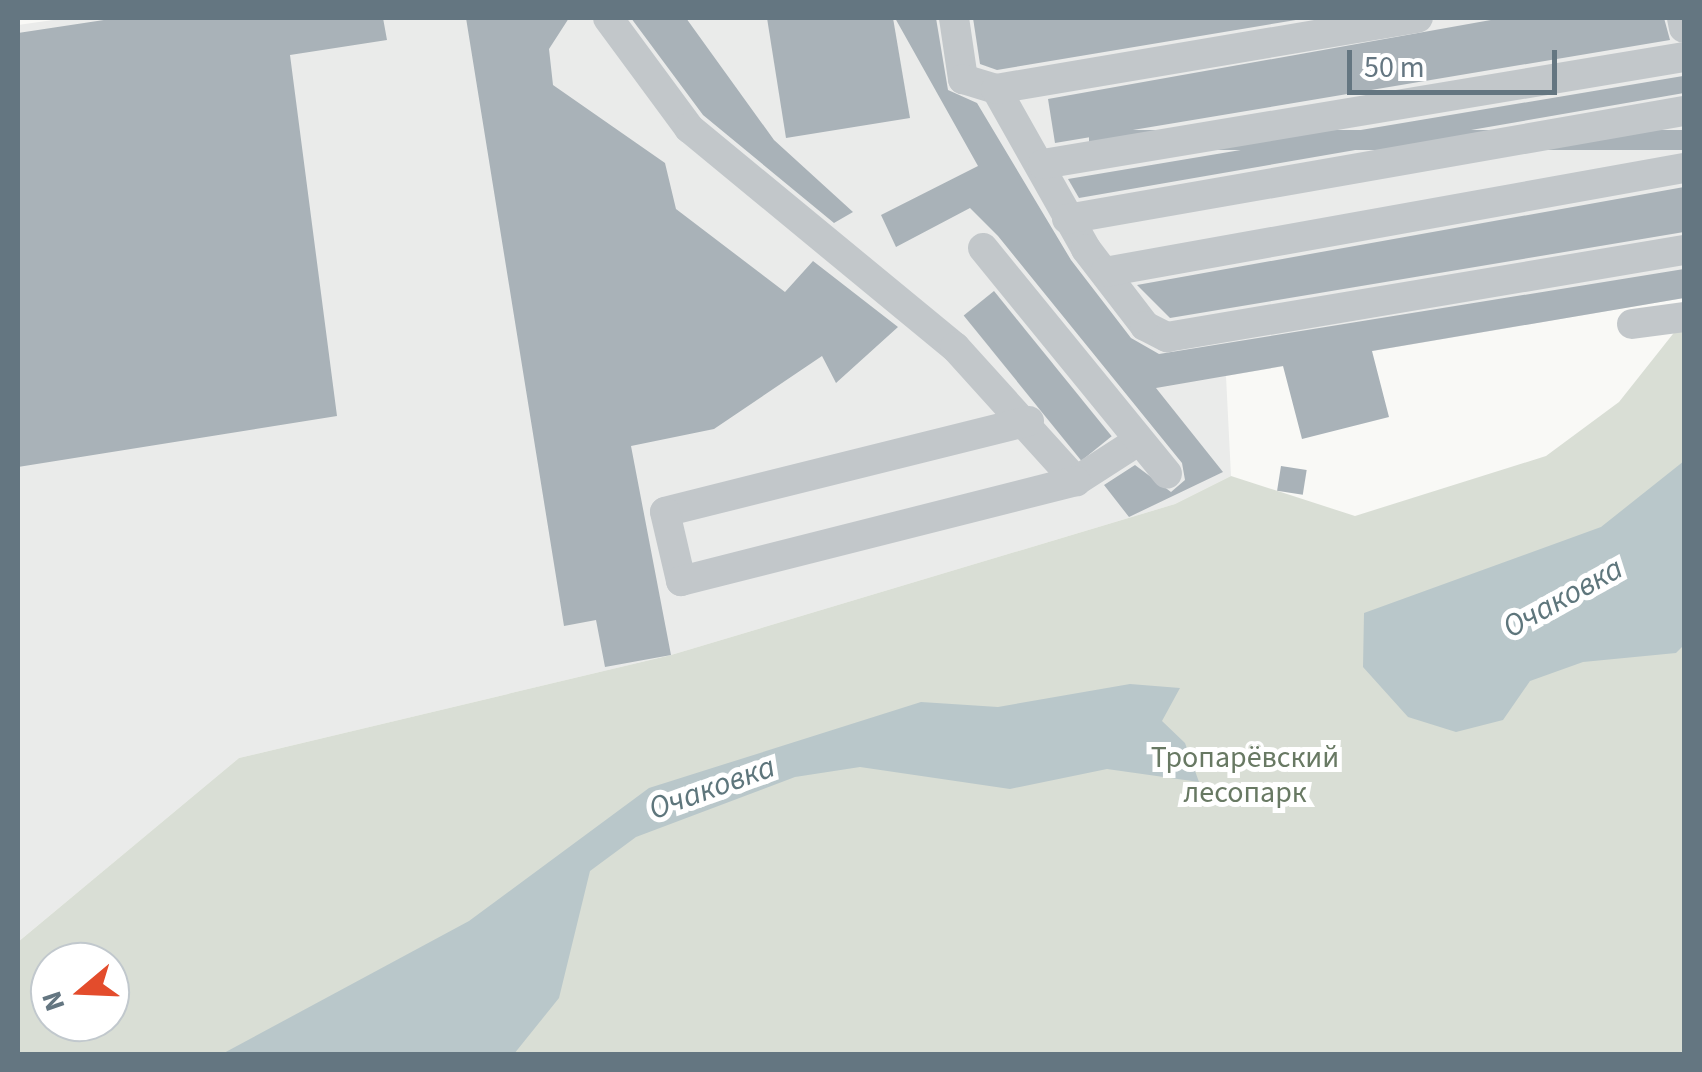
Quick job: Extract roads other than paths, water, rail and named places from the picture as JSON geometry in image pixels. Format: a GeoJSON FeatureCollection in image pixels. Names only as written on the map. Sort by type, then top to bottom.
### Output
{"type":"FeatureCollection","features":[{"type":"Feature","properties":{"kind":"lane"},"geometry":{"type":"LineString","coordinates":[[608,18],[689,128],[955,347],[1029,421],[1076,481]]}},
{"type":"Feature","properties":{"kind":"lane"},"geometry":{"type":"LineString","coordinates":[[954,18],[963,79],[996,88],[1418,18]]}},
{"type":"Feature","properties":{"kind":"lane"},"geometry":{"type":"LineString","coordinates":[[1682,18],[1684,28]]}},
{"type":"Feature","properties":{"kind":"lane"},"geometry":{"type":"LineString","coordinates":[[1043,164],[1684,57]]}},
{"type":"Feature","properties":{"kind":"lane"},"geometry":{"type":"LineString","coordinates":[[996,88],[1043,164],[1068,218],[1104,272],[1146,326],[1168,337],[1684,250]]}},
{"type":"Feature","properties":{"kind":"lane"},"geometry":{"type":"LineString","coordinates":[[1068,218],[1684,111]]}},
{"type":"Feature","properties":{"kind":"lane"},"geometry":{"type":"LineString","coordinates":[[1104,272],[1684,168]]}},
{"type":"Feature","properties":{"kind":"lane"},"geometry":{"type":"LineString","coordinates":[[983,248],[1167,474]]}},
{"type":"Feature","properties":{"kind":"lane"},"geometry":{"type":"LineString","coordinates":[[1632,324],[1684,317]]}},
{"type":"Feature","properties":{"kind":"lane"},"geometry":{"type":"LineString","coordinates":[[1029,421],[665,512],[681,581],[1076,481],[1138,441]]}},
{"type":"Feature","properties":{"kind":"water","name":"Очаковка"},"geometry":{"type":"Polygon","coordinates":[[[1684,461],[1684,645],[1676,653],[1583,662],[1530,681],[1503,720],[1456,732],[1408,717],[1363,667],[1364,613],[1601,527],[1684,461]]]}},
{"type":"Feature","properties":{"kind":"water","name":"Очаковка"},"geometry":{"type":"Polygon","coordinates":[[[1130,684],[1180,688],[1162,721],[1185,743],[1199,782],[1107,769],[1010,789],[860,767],[795,777],[636,837],[590,871],[559,998],[514,1054],[222,1054],[469,921],[649,788],[921,702],[998,707],[1130,684]]]}},
{"type":"Feature","properties":{"kind":"park label","name":"Тропарёвский лесопарк"},"geometry":{"type":"Point","coordinates":[1245,775]}}]}
